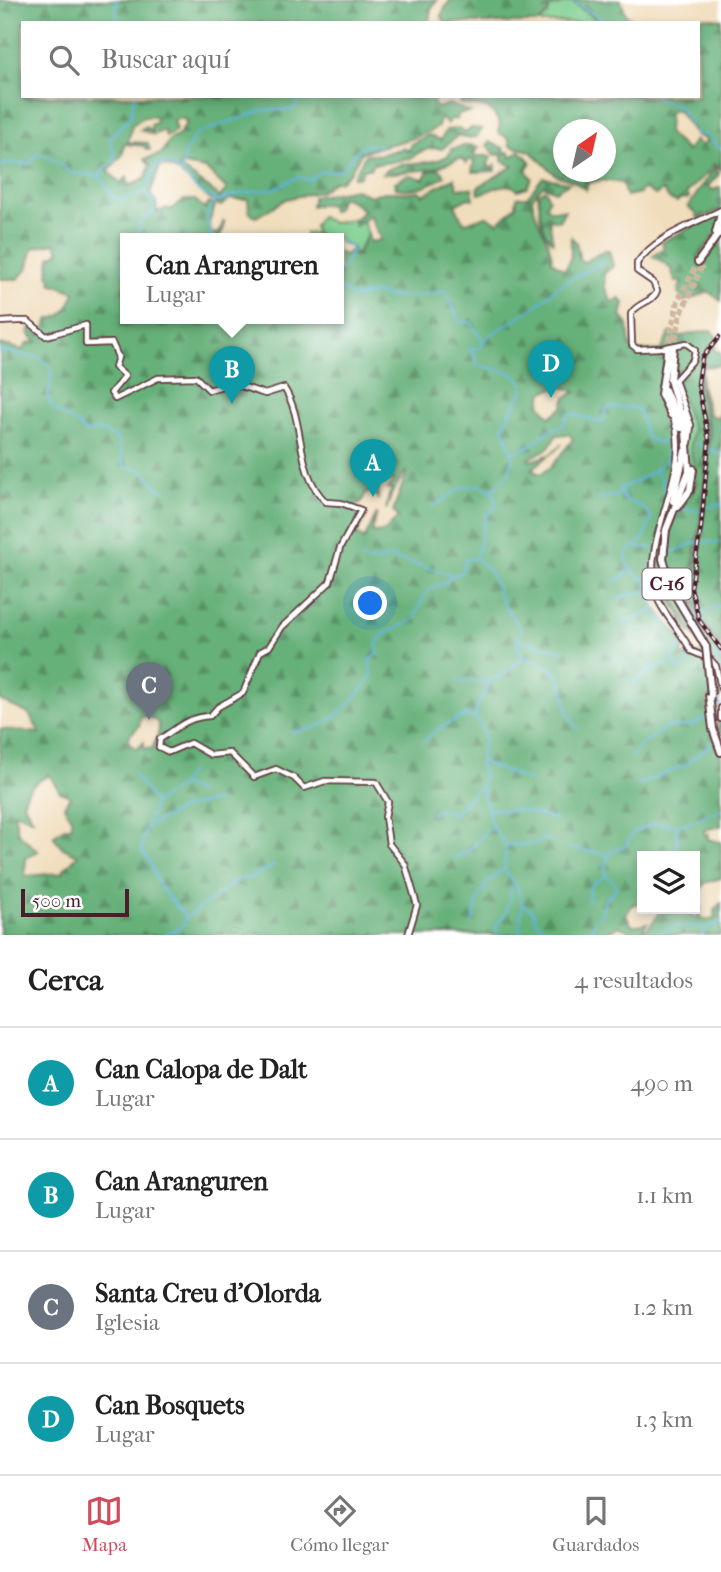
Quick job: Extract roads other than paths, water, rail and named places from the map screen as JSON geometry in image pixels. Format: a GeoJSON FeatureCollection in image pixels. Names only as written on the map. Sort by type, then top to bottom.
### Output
{"type":"FeatureCollection","features":[{"type":"Feature","properties":{"kind":"highway"},"geometry":{"type":"LineString","coordinates":[[720,212],[701,262],[721,232]]}},
{"type":"Feature","properties":{"kind":"highway"},"geometry":{"type":"LineString","coordinates":[[710,244],[721,232]]}},
{"type":"Feature","properties":{"kind":"highway"},"geometry":{"type":"LineString","coordinates":[[666,351],[672,381],[684,409],[685,445]]}},
{"type":"Feature","properties":{"kind":"highway"},"geometry":{"type":"LineString","coordinates":[[666,351],[661,394],[671,415]]}},
{"type":"Feature","properties":{"kind":"highway","name":"C-16"},"geometry":{"type":"LineString","coordinates":[[666,351],[668,385],[693,474],[690,487],[670,520],[663,549],[668,580],[691,617],[705,647]]}},
{"type":"Feature","properties":{"kind":"highway"},"geometry":{"type":"LineString","coordinates":[[666,385],[685,445]]}},
{"type":"Feature","properties":{"kind":"highway","name":"C-16"},"geometry":{"type":"LineString","coordinates":[[685,445],[662,539],[663,569],[672,594],[705,647],[713,729],[721,752]]}},
{"type":"Feature","properties":{"kind":"highway"},"geometry":{"type":"LineString","coordinates":[[663,549],[668,570]]}},
{"type":"Feature","properties":{"kind":"highway"},"geometry":{"type":"LineString","coordinates":[[684,604],[691,617]]}},
{"type":"Feature","properties":{"kind":"highway","name":"C-16"},"geometry":{"type":"LineString","coordinates":[[710,695],[721,747]]}},
{"type":"Feature","properties":{"kind":"main road"},"geometry":{"type":"LineString","coordinates":[[684,409],[676,379],[695,356],[692,345],[682,344],[666,351],[637,349],[632,344],[631,314],[657,293],[654,283],[636,269],[638,261],[650,248],[720,212]]}},
{"type":"Feature","properties":{"kind":"main road"},"geometry":{"type":"LineString","coordinates":[[0,322],[27,320],[34,329],[49,336],[86,324],[86,344],[113,344],[118,357],[115,367],[125,376],[111,394],[115,399],[164,377],[196,377],[208,390],[232,383],[266,394],[284,388],[298,418],[296,430],[314,487],[327,502],[342,503],[361,510],[340,548],[331,581],[282,626],[271,645],[258,654],[245,691],[216,708],[211,715],[194,716],[174,726],[159,738],[159,747],[169,752],[190,743],[211,755],[230,753],[254,777],[276,769],[294,778],[304,789],[325,781],[374,781],[388,799],[389,808],[385,818],[389,844],[405,864],[417,906],[408,935]]}},
{"type":"Feature","properties":{"kind":"main road"},"geometry":{"type":"LineString","coordinates":[[673,377],[685,368]]}},
{"type":"Feature","properties":{"kind":"main road"},"geometry":{"type":"LineString","coordinates":[[666,385],[671,415],[685,445],[675,467],[657,530],[654,584],[670,620],[684,634],[691,651],[716,666],[721,688]]}},
{"type":"Feature","properties":{"kind":"main road"},"geometry":{"type":"LineString","coordinates":[[721,708],[721,719]]}},
{"type":"Feature","properties":{"kind":"waterway"},"geometry":{"type":"LineString","coordinates":[[116,0],[117,21]]}},
{"type":"Feature","properties":{"kind":"waterway"},"geometry":{"type":"LineString","coordinates":[[571,0],[605,21]]}},
{"type":"Feature","properties":{"kind":"waterway"},"geometry":{"type":"LineString","coordinates":[[100,176],[103,169],[116,161],[110,138],[131,116],[135,98]]}},
{"type":"Feature","properties":{"kind":"waterway"},"geometry":{"type":"LineString","coordinates":[[182,170],[184,155],[196,134],[263,110],[292,110],[303,98]]}},
{"type":"Feature","properties":{"kind":"waterway"},"geometry":{"type":"LineString","coordinates":[[659,98],[678,105],[697,134],[706,135],[721,149]]}},
{"type":"Feature","properties":{"kind":"waterway"},"geometry":{"type":"LineString","coordinates":[[214,202],[242,193],[273,189],[298,177],[309,180],[320,172],[341,170],[360,148],[381,146]]}},
{"type":"Feature","properties":{"kind":"waterway"},"geometry":{"type":"LineString","coordinates":[[0,166],[8,163],[28,164],[39,153],[50,158]]}},
{"type":"Feature","properties":{"kind":"waterway"},"geometry":{"type":"LineString","coordinates":[[52,159],[70,172],[99,176],[112,196],[121,200],[145,192],[156,165],[171,165],[194,187],[214,200],[207,218],[211,233]]}},
{"type":"Feature","properties":{"kind":"waterway"},"geometry":{"type":"LineString","coordinates":[[138,233],[140,223],[155,211],[154,201],[145,192]]}},
{"type":"Feature","properties":{"kind":"waterway"},"geometry":{"type":"LineString","coordinates":[[344,243],[352,249],[344,266]]}},
{"type":"Feature","properties":{"kind":"waterway"},"geometry":{"type":"LineString","coordinates":[[483,340],[537,305],[561,284],[605,261]]}},
{"type":"Feature","properties":{"kind":"waterway"},"geometry":{"type":"LineString","coordinates":[[344,291],[354,298],[374,293],[390,297],[416,296],[446,290],[459,321],[471,323],[484,342],[480,348],[470,349],[478,365],[514,374],[522,382],[523,390],[503,426],[512,452],[526,448],[562,426],[569,413],[603,423],[606,408],[631,407],[639,410],[646,437],[658,443],[665,441],[668,449],[666,457],[654,471],[620,488],[625,500],[642,507],[651,517],[645,537],[626,554],[627,566],[647,583],[656,612],[674,628]]}},
{"type":"Feature","properties":{"kind":"waterway"},"geometry":{"type":"LineString","coordinates":[[0,351],[40,358],[49,365],[52,371],[48,396],[53,409],[80,426],[83,432],[101,431],[118,439],[124,466],[144,471],[159,489],[165,490]]}},
{"type":"Feature","properties":{"kind":"waterway"},"geometry":{"type":"LineString","coordinates":[[718,429],[721,426]]}},
{"type":"Feature","properties":{"kind":"waterway"},"geometry":{"type":"LineString","coordinates":[[696,443],[706,449]]}},
{"type":"Feature","properties":{"kind":"waterway"},"geometry":{"type":"LineString","coordinates":[[710,449],[721,454]]}},
{"type":"Feature","properties":{"kind":"waterway"},"geometry":{"type":"LineString","coordinates":[[513,453],[510,473],[492,490],[497,505],[486,517],[476,558],[491,573],[501,601],[521,629],[516,643],[523,657],[504,675],[491,680],[477,707],[475,718],[484,734],[480,762],[484,775],[481,784],[492,826],[506,846],[504,869],[517,887],[522,904],[533,911],[536,921],[547,933]]}},
{"type":"Feature","properties":{"kind":"waterway"},"geometry":{"type":"LineString","coordinates":[[654,470],[663,481],[664,493]]}},
{"type":"Feature","properties":{"kind":"waterway"},"geometry":{"type":"LineString","coordinates":[[432,507],[463,487],[480,485],[492,491]]}},
{"type":"Feature","properties":{"kind":"waterway"},"geometry":{"type":"LineString","coordinates":[[598,499],[618,495],[621,490]]}},
{"type":"Feature","properties":{"kind":"waterway"},"geometry":{"type":"LineString","coordinates":[[709,507],[721,504]]}},
{"type":"Feature","properties":{"kind":"waterway"},"geometry":{"type":"LineString","coordinates":[[681,509],[699,511]]}},
{"type":"Feature","properties":{"kind":"waterway"},"geometry":{"type":"LineString","coordinates":[[669,551],[677,551],[692,543],[721,542]]}},
{"type":"Feature","properties":{"kind":"waterway"},"geometry":{"type":"LineString","coordinates":[[638,548],[653,547]]}},
{"type":"Feature","properties":{"kind":"waterway"},"geometry":{"type":"LineString","coordinates":[[361,559],[375,562],[390,557],[453,575]]}},
{"type":"Feature","properties":{"kind":"waterway"},"geometry":{"type":"LineString","coordinates":[[292,732],[321,725],[344,708],[372,676],[370,660],[378,654],[377,644],[382,635],[412,621],[428,590],[446,582],[452,575],[461,573],[466,559],[475,559]]}},
{"type":"Feature","properties":{"kind":"waterway"},"geometry":{"type":"LineString","coordinates":[[614,580],[621,579],[629,570]]}},
{"type":"Feature","properties":{"kind":"waterway"},"geometry":{"type":"LineString","coordinates":[[617,598],[649,591]]}},
{"type":"Feature","properties":{"kind":"waterway"},"geometry":{"type":"LineString","coordinates":[[699,614],[721,606]]}},
{"type":"Feature","properties":{"kind":"waterway"},"geometry":{"type":"LineString","coordinates":[[623,622],[634,620],[654,610]]}},
{"type":"Feature","properties":{"kind":"waterway"},"geometry":{"type":"LineString","coordinates":[[696,616],[702,632]]}},
{"type":"Feature","properties":{"kind":"waterway"},"geometry":{"type":"LineString","coordinates":[[518,640],[564,651]]}},
{"type":"Feature","properties":{"kind":"waterway"},"geometry":{"type":"LineString","coordinates":[[683,643],[673,657],[678,668],[683,670],[692,658],[701,656]]}},
{"type":"Feature","properties":{"kind":"waterway"},"geometry":{"type":"LineString","coordinates":[[709,654],[721,659]]}},
{"type":"Feature","properties":{"kind":"waterway"},"geometry":{"type":"LineString","coordinates":[[523,657],[554,672],[560,680],[571,719],[579,729]]}},
{"type":"Feature","properties":{"kind":"waterway"},"geometry":{"type":"LineString","coordinates":[[627,678],[634,683],[647,671],[670,663]]}},
{"type":"Feature","properties":{"kind":"waterway"},"geometry":{"type":"LineString","coordinates":[[459,682],[489,682]]}},
{"type":"Feature","properties":{"kind":"waterway"},"geometry":{"type":"LineString","coordinates":[[712,687],[721,691]]}},
{"type":"Feature","properties":{"kind":"waterway"},"geometry":{"type":"LineString","coordinates":[[721,704],[715,709],[721,724]]}},
{"type":"Feature","properties":{"kind":"waterway"},"geometry":{"type":"LineString","coordinates":[[423,741],[442,726],[467,715],[473,718]]}},
{"type":"Feature","properties":{"kind":"waterway"},"geometry":{"type":"LineString","coordinates":[[632,757],[642,744],[666,727],[690,726],[707,717]]}},
{"type":"Feature","properties":{"kind":"waterway"},"geometry":{"type":"LineString","coordinates":[[637,785],[687,764],[714,741]]}},
{"type":"Feature","properties":{"kind":"waterway"},"geometry":{"type":"LineString","coordinates":[[482,762],[532,782]]}},
{"type":"Feature","properties":{"kind":"waterway"},"geometry":{"type":"LineString","coordinates":[[157,802],[181,785],[189,772]]}},
{"type":"Feature","properties":{"kind":"waterway"},"geometry":{"type":"LineString","coordinates":[[133,773],[155,803],[142,841],[142,852],[157,881],[186,918]]}},
{"type":"Feature","properties":{"kind":"waterway"},"geometry":{"type":"LineString","coordinates":[[181,785],[198,793]]}},
{"type":"Feature","properties":{"kind":"waterway"},"geometry":{"type":"LineString","coordinates":[[431,813],[444,808],[453,815],[482,787]]}},
{"type":"Feature","properties":{"kind":"waterway"},"geometry":{"type":"LineString","coordinates":[[151,825],[183,808],[218,800]]}},
{"type":"Feature","properties":{"kind":"waterway"},"geometry":{"type":"LineString","coordinates":[[489,809],[519,810],[555,819]]}},
{"type":"Feature","properties":{"kind":"waterway"},"geometry":{"type":"LineString","coordinates":[[606,875],[605,864],[611,852],[625,846],[634,832],[653,824],[681,825],[721,810]]}},
{"type":"Feature","properties":{"kind":"waterway"},"geometry":{"type":"LineString","coordinates":[[455,858],[468,851],[492,826]]}},
{"type":"Feature","properties":{"kind":"waterway"},"geometry":{"type":"LineString","coordinates":[[674,851],[677,846],[677,826]]}},
{"type":"Feature","properties":{"kind":"waterway"},"geometry":{"type":"LineString","coordinates":[[507,845],[536,844],[544,839],[552,841]]}},
{"type":"Feature","properties":{"kind":"waterway"},"geometry":{"type":"LineString","coordinates":[[570,848],[609,855]]}},
{"type":"Feature","properties":{"kind":"waterway"},"geometry":{"type":"LineString","coordinates":[[181,927],[186,918],[238,880],[249,878],[274,865]]}},
{"type":"Feature","properties":{"kind":"waterway"},"geometry":{"type":"LineString","coordinates":[[473,922],[479,894],[484,891],[485,884],[504,869]]}},
{"type":"Feature","properties":{"kind":"waterway"},"geometry":{"type":"LineString","coordinates":[[588,902],[590,886],[605,876]]}},
{"type":"Feature","properties":{"kind":"waterway"},"geometry":{"type":"LineString","coordinates":[[598,917],[601,916],[605,899],[616,889],[614,882],[606,876]]}},
{"type":"Feature","properties":{"kind":"waterway"},"geometry":{"type":"LineString","coordinates":[[498,935],[496,926],[507,911],[512,886]]}},
{"type":"Feature","properties":{"kind":"waterway"},"geometry":{"type":"LineString","coordinates":[[519,935],[522,905]]}},
{"type":"Feature","properties":{"kind":"waterway"},"geometry":{"type":"LineString","coordinates":[[589,935],[595,920]]}},
{"type":"Feature","properties":{"kind":"waterway"},"geometry":{"type":"LineString","coordinates":[[703,935],[705,929],[721,922]]}},
{"type":"Feature","properties":{"kind":"waterway"},"geometry":{"type":"LineString","coordinates":[[658,935],[681,926],[705,929]]}},
{"type":"Feature","properties":{"kind":"waterway"},"geometry":{"type":"LineString","coordinates":[[165,935],[179,928]]}},
{"type":"Feature","properties":{"kind":"tunnel"},"geometry":{"type":"LineString","coordinates":[[667,350],[678,301],[698,262]]}},
{"type":"Feature","properties":{"kind":"tunnel"},"geometry":{"type":"LineString","coordinates":[[673,348],[681,314],[703,263]]}},
{"type":"Feature","properties":{"kind":"railway"},"geometry":{"type":"LineString","coordinates":[[698,383],[702,358],[719,337]]}},
{"type":"Feature","properties":{"kind":"railway"},"geometry":{"type":"LineString","coordinates":[[698,385],[709,440],[701,528],[691,588],[699,620],[721,649]]}},
{"type":"Feature","properties":{"kind":"place","name":"Can Bosquets"},"geometry":{"type":"Point","coordinates":[551,398]}},
{"type":"Feature","properties":{"kind":"place","name":"Can Aranguren"},"geometry":{"type":"Point","coordinates":[232,404]}},
{"type":"Feature","properties":{"kind":"place","name":"Can Calopa de Dalt"},"geometry":{"type":"Point","coordinates":[373,497]}},
{"type":"Feature","properties":{"kind":"place","name":"Santa Creu d'Olorda"},"geometry":{"type":"Point","coordinates":[149,720]}}]}
